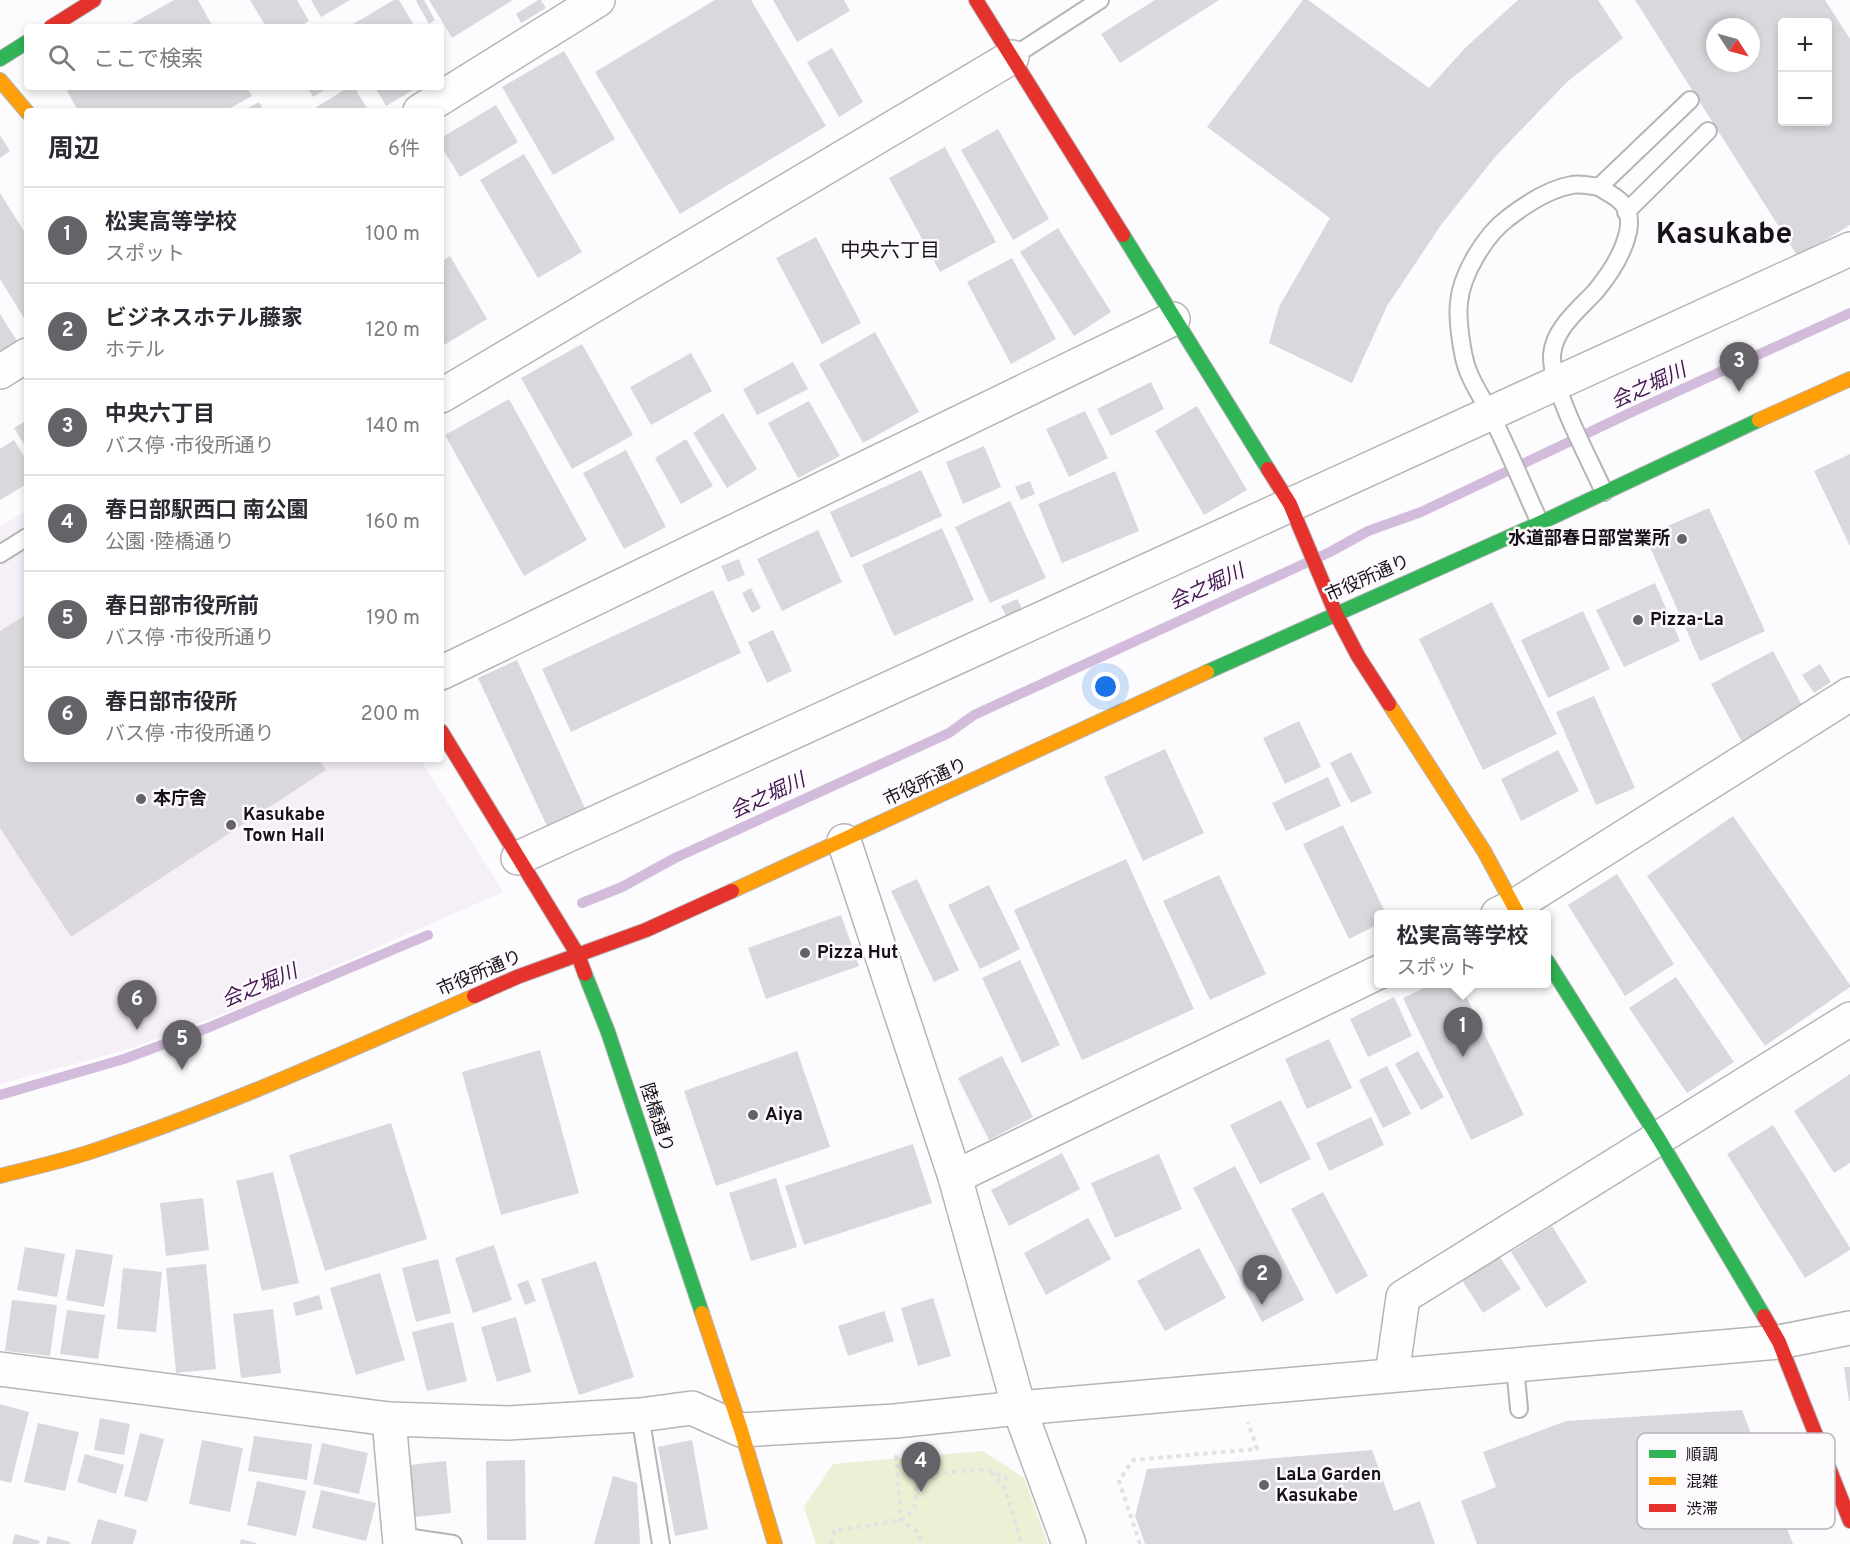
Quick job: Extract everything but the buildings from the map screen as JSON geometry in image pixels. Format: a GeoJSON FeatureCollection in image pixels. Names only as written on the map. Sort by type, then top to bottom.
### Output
{"type":"FeatureCollection","features":[{"type":"Feature","properties":{"kind":"street"},"geometry":{"type":"LineString","coordinates":[[56,24],[94,0]]}},
{"type":"Feature","properties":{"kind":"street"},"geometry":{"type":"LineString","coordinates":[[425,108],[598,0]]}},
{"type":"Feature","properties":{"kind":"street"},"geometry":{"type":"LineString","coordinates":[[976,0],[1295,515],[1336,614],[1358,656],[1484,851],[1509,910]]}},
{"type":"Feature","properties":{"kind":"street"},"geometry":{"type":"LineString","coordinates":[[0,59],[24,44]]}},
{"type":"Feature","properties":{"kind":"street"},"geometry":{"type":"LineString","coordinates":[[444,394],[1012,57]]}},
{"type":"Feature","properties":{"kind":"street"},"geometry":{"type":"LineString","coordinates":[[0,80],[24,108]]}},
{"type":"Feature","properties":{"kind":"street"},"geometry":{"type":"LineString","coordinates":[[524,866],[1295,515],[1491,413],[1561,396],[1850,249]]}},
{"type":"Feature","properties":{"kind":"street"},"geometry":{"type":"LineString","coordinates":[[444,672],[1173,319]]}},
{"type":"Feature","properties":{"kind":"street"},"geometry":{"type":"LineString","coordinates":[[0,372],[24,357]]}},
{"type":"Feature","properties":{"kind":"street","name":"市役所通り"},"geometry":{"type":"LineString","coordinates":[[0,1176],[91,1152],[202,1112],[328,1060],[517,977],[646,930],[844,841],[1284,636],[1540,523],[1850,379]]}},
{"type":"Feature","properties":{"kind":"street"},"geometry":{"type":"LineString","coordinates":[[1513,910],[1850,694]]}},
{"type":"Feature","properties":{"kind":"street","name":"陸橋通り"},"geometry":{"type":"LineString","coordinates":[[444,736],[578,955],[608,1032],[741,1431],[775,1544]]}},
{"type":"Feature","properties":{"kind":"street"},"geometry":{"type":"LineString","coordinates":[[844,841],[955,1177],[1019,1408],[1069,1544]]}},
{"type":"Feature","properties":{"kind":"street"},"geometry":{"type":"LineString","coordinates":[[1551,967],[1659,1139],[1779,1342],[1815,1433]]}},
{"type":"Feature","properties":{"kind":"street"},"geometry":{"type":"LineString","coordinates":[[955,1177],[1374,974]]}},
{"type":"Feature","properties":{"kind":"street"},"geometry":{"type":"LineString","coordinates":[[1392,1375],[1402,1297],[1850,1019]]}},
{"type":"Feature","properties":{"kind":"street"},"geometry":{"type":"LineString","coordinates":[[0,1369],[389,1419],[508,1423],[639,1415],[692,1408],[741,1431],[894,1421],[1019,1408],[1779,1342],[1850,1328]]}},
{"type":"Feature","properties":{"kind":"street"},"geometry":{"type":"LineString","coordinates":[[389,1419],[400,1540]]}},
{"type":"Feature","properties":{"kind":"street"},"geometry":{"type":"LineString","coordinates":[[1835,1483],[1850,1521]]}},
{"type":"Feature","properties":{"kind":"lane"},"geometry":{"type":"LineString","coordinates":[[1012,57],[1100,0]]}},
{"type":"Feature","properties":{"kind":"lane"},"geometry":{"type":"LineString","coordinates":[[1599,187],[1690,100]]}},
{"type":"Feature","properties":{"kind":"lane"},"geometry":{"type":"LineString","coordinates":[[1626,212],[1708,131]]}},
{"type":"Feature","properties":{"kind":"lane"},"geometry":{"type":"LineString","coordinates":[[1540,523],[1491,413],[1468,371],[1463,350],[1458,304],[1462,286],[1472,263],[1504,221],[1523,206],[1573,184],[1599,187],[1623,203],[1630,220],[1625,246],[1614,267],[1574,312],[1560,332],[1552,354],[1561,396],[1604,492]]}},
{"type":"Feature","properties":{"kind":"lane"},"geometry":{"type":"LineString","coordinates":[[0,554],[24,539]]}},
{"type":"Feature","properties":{"kind":"lane"},"geometry":{"type":"LineString","coordinates":[[1515,1366],[1519,1409]]}},
{"type":"Feature","properties":{"kind":"lane"},"geometry":{"type":"LineString","coordinates":[[639,1415],[661,1544]]}},
{"type":"Feature","properties":{"kind":"lane"},"geometry":{"type":"LineString","coordinates":[[400,1540],[453,1544]]}},
{"type":"Feature","properties":{"kind":"path"},"geometry":{"type":"LineString","coordinates":[[1140,1544],[1119,1481],[1133,1460],[1257,1449],[1245,1416]]}},
{"type":"Feature","properties":{"kind":"path"},"geometry":{"type":"LineString","coordinates":[[896,1447],[901,1520],[916,1531],[923,1544]]}},
{"type":"Feature","properties":{"kind":"path"},"geometry":{"type":"LineString","coordinates":[[988,1469],[1004,1486],[1022,1544]]}},
{"type":"Feature","properties":{"kind":"path"},"geometry":{"type":"LineString","coordinates":[[831,1544],[834,1531],[901,1520],[914,1510],[917,1487],[928,1474],[988,1469],[1009,1480]]}},
{"type":"Feature","properties":{"kind":"shaded area","name":"Kasukabe Town Hall"},"geometry":{"type":"Polygon","coordinates":[[[24,512],[24,762],[422,762],[503,892],[244,1006],[129,1049],[0,1084],[0,527],[24,512]]]}},
{"type":"Feature","properties":{"kind":"green space"},"geometry":{"type":"Polygon","coordinates":[[[983,1451],[1024,1478],[1048,1544],[816,1544],[804,1507],[833,1464],[983,1451]]]}},
{"type":"Feature","properties":{"kind":"waterway","name":"会之堀川"},"geometry":{"type":"LineString","coordinates":[[582,903],[622,887],[675,858],[949,733],[974,715],[1330,552],[1368,531],[1421,512],[1634,411],[1850,313]]}},
{"type":"Feature","properties":{"kind":"waterway","name":"会之堀川"},"geometry":{"type":"LineString","coordinates":[[0,1095],[124,1059],[210,1027],[428,935]]}},
{"type":"Feature","properties":{"kind":"traffic: fast"},"geometry":{"type":"LineString","coordinates":[[0,59],[24,44]]}},
{"type":"Feature","properties":{"kind":"traffic: fast"},"geometry":{"type":"LineString","coordinates":[[1123,235],[1268,469]]}},
{"type":"Feature","properties":{"kind":"traffic: fast"},"geometry":{"type":"LineString","coordinates":[[1207,672],[1540,523],[1759,420]]}},
{"type":"Feature","properties":{"kind":"traffic: fast"},"geometry":{"type":"LineString","coordinates":[[1551,967],[1659,1139],[1764,1316]]}},
{"type":"Feature","properties":{"kind":"traffic: fast"},"geometry":{"type":"LineString","coordinates":[[585,974],[608,1032],[702,1313]]}},
{"type":"Feature","properties":{"kind":"traffic: slow"},"geometry":{"type":"LineString","coordinates":[[0,80],[24,108]]}},
{"type":"Feature","properties":{"kind":"traffic: slow"},"geometry":{"type":"LineString","coordinates":[[1759,420],[1850,379]]}},
{"type":"Feature","properties":{"kind":"traffic: slow"},"geometry":{"type":"LineString","coordinates":[[732,891],[1207,672]]}},
{"type":"Feature","properties":{"kind":"traffic: slow"},"geometry":{"type":"LineString","coordinates":[[1389,704],[1484,851],[1516,910]]}},
{"type":"Feature","properties":{"kind":"traffic: slow"},"geometry":{"type":"LineString","coordinates":[[0,1176],[82,1155],[190,1116],[285,1078],[474,996]]}},
{"type":"Feature","properties":{"kind":"traffic: slow"},"geometry":{"type":"LineString","coordinates":[[702,1313],[741,1430],[775,1544]]}},
{"type":"Feature","properties":{"kind":"traffic: jam"},"geometry":{"type":"LineString","coordinates":[[56,24],[94,0]]}},
{"type":"Feature","properties":{"kind":"traffic: jam"},"geometry":{"type":"LineString","coordinates":[[976,0],[1123,235]]}},
{"type":"Feature","properties":{"kind":"traffic: jam"},"geometry":{"type":"LineString","coordinates":[[1268,469],[1290,504],[1336,614],[1358,656],[1389,704]]}},
{"type":"Feature","properties":{"kind":"traffic: jam"},"geometry":{"type":"LineString","coordinates":[[444,736],[578,955],[585,974]]}},
{"type":"Feature","properties":{"kind":"traffic: jam"},"geometry":{"type":"LineString","coordinates":[[474,996],[517,977],[646,930],[732,891]]}},
{"type":"Feature","properties":{"kind":"traffic: jam"},"geometry":{"type":"LineString","coordinates":[[1764,1316],[1779,1342],[1815,1433]]}},
{"type":"Feature","properties":{"kind":"traffic: jam"},"geometry":{"type":"LineString","coordinates":[[1835,1483],[1850,1521]]}},
{"type":"Feature","properties":{"kind":"place","name":"中央六丁目"},"geometry":{"type":"Point","coordinates":[1739,392]}},
{"type":"Feature","properties":{"kind":"place","name":"水道部春日部営業所"},"geometry":{"type":"Point","coordinates":[1682,539]}},
{"type":"Feature","properties":{"kind":"place","name":"Pizza-La"},"geometry":{"type":"Point","coordinates":[1638,620]}},
{"type":"Feature","properties":{"kind":"place","name":"本庁舎"},"geometry":{"type":"Point","coordinates":[141,799]}},
{"type":"Feature","properties":{"kind":"place","name":"Kasukabe Town Hall"},"geometry":{"type":"Point","coordinates":[231,825]}},
{"type":"Feature","properties":{"kind":"place","name":"Pizza Hut"},"geometry":{"type":"Point","coordinates":[805,953]}},
{"type":"Feature","properties":{"kind":"place","name":"春日部市役所"},"geometry":{"type":"Point","coordinates":[137,1030]}},
{"type":"Feature","properties":{"kind":"place","name":"松実高等学校"},"geometry":{"type":"Point","coordinates":[1463,1057]}},
{"type":"Feature","properties":{"kind":"place","name":"春日部市役所前"},"geometry":{"type":"Point","coordinates":[182,1070]}},
{"type":"Feature","properties":{"kind":"place","name":"Aiya"},"geometry":{"type":"Point","coordinates":[753,1115]}},
{"type":"Feature","properties":{"kind":"place","name":"ビジネスホテル藤家"},"geometry":{"type":"Point","coordinates":[1262,1305]}},
{"type":"Feature","properties":{"kind":"place","name":"LaLa Garden Kasukabe"},"geometry":{"type":"Point","coordinates":[1264,1485]}},
{"type":"Feature","properties":{"kind":"place","name":"春日部駅西口 南公園"},"geometry":{"type":"Point","coordinates":[921,1492]}},
{"type":"Feature","properties":{"kind":"district","name":"Kasukabe"},"geometry":{"type":"Point","coordinates":[1724,235]}},
{"type":"Feature","properties":{"kind":"district","name":"中央六丁目"},"geometry":{"type":"Point","coordinates":[890,252]}}]}
